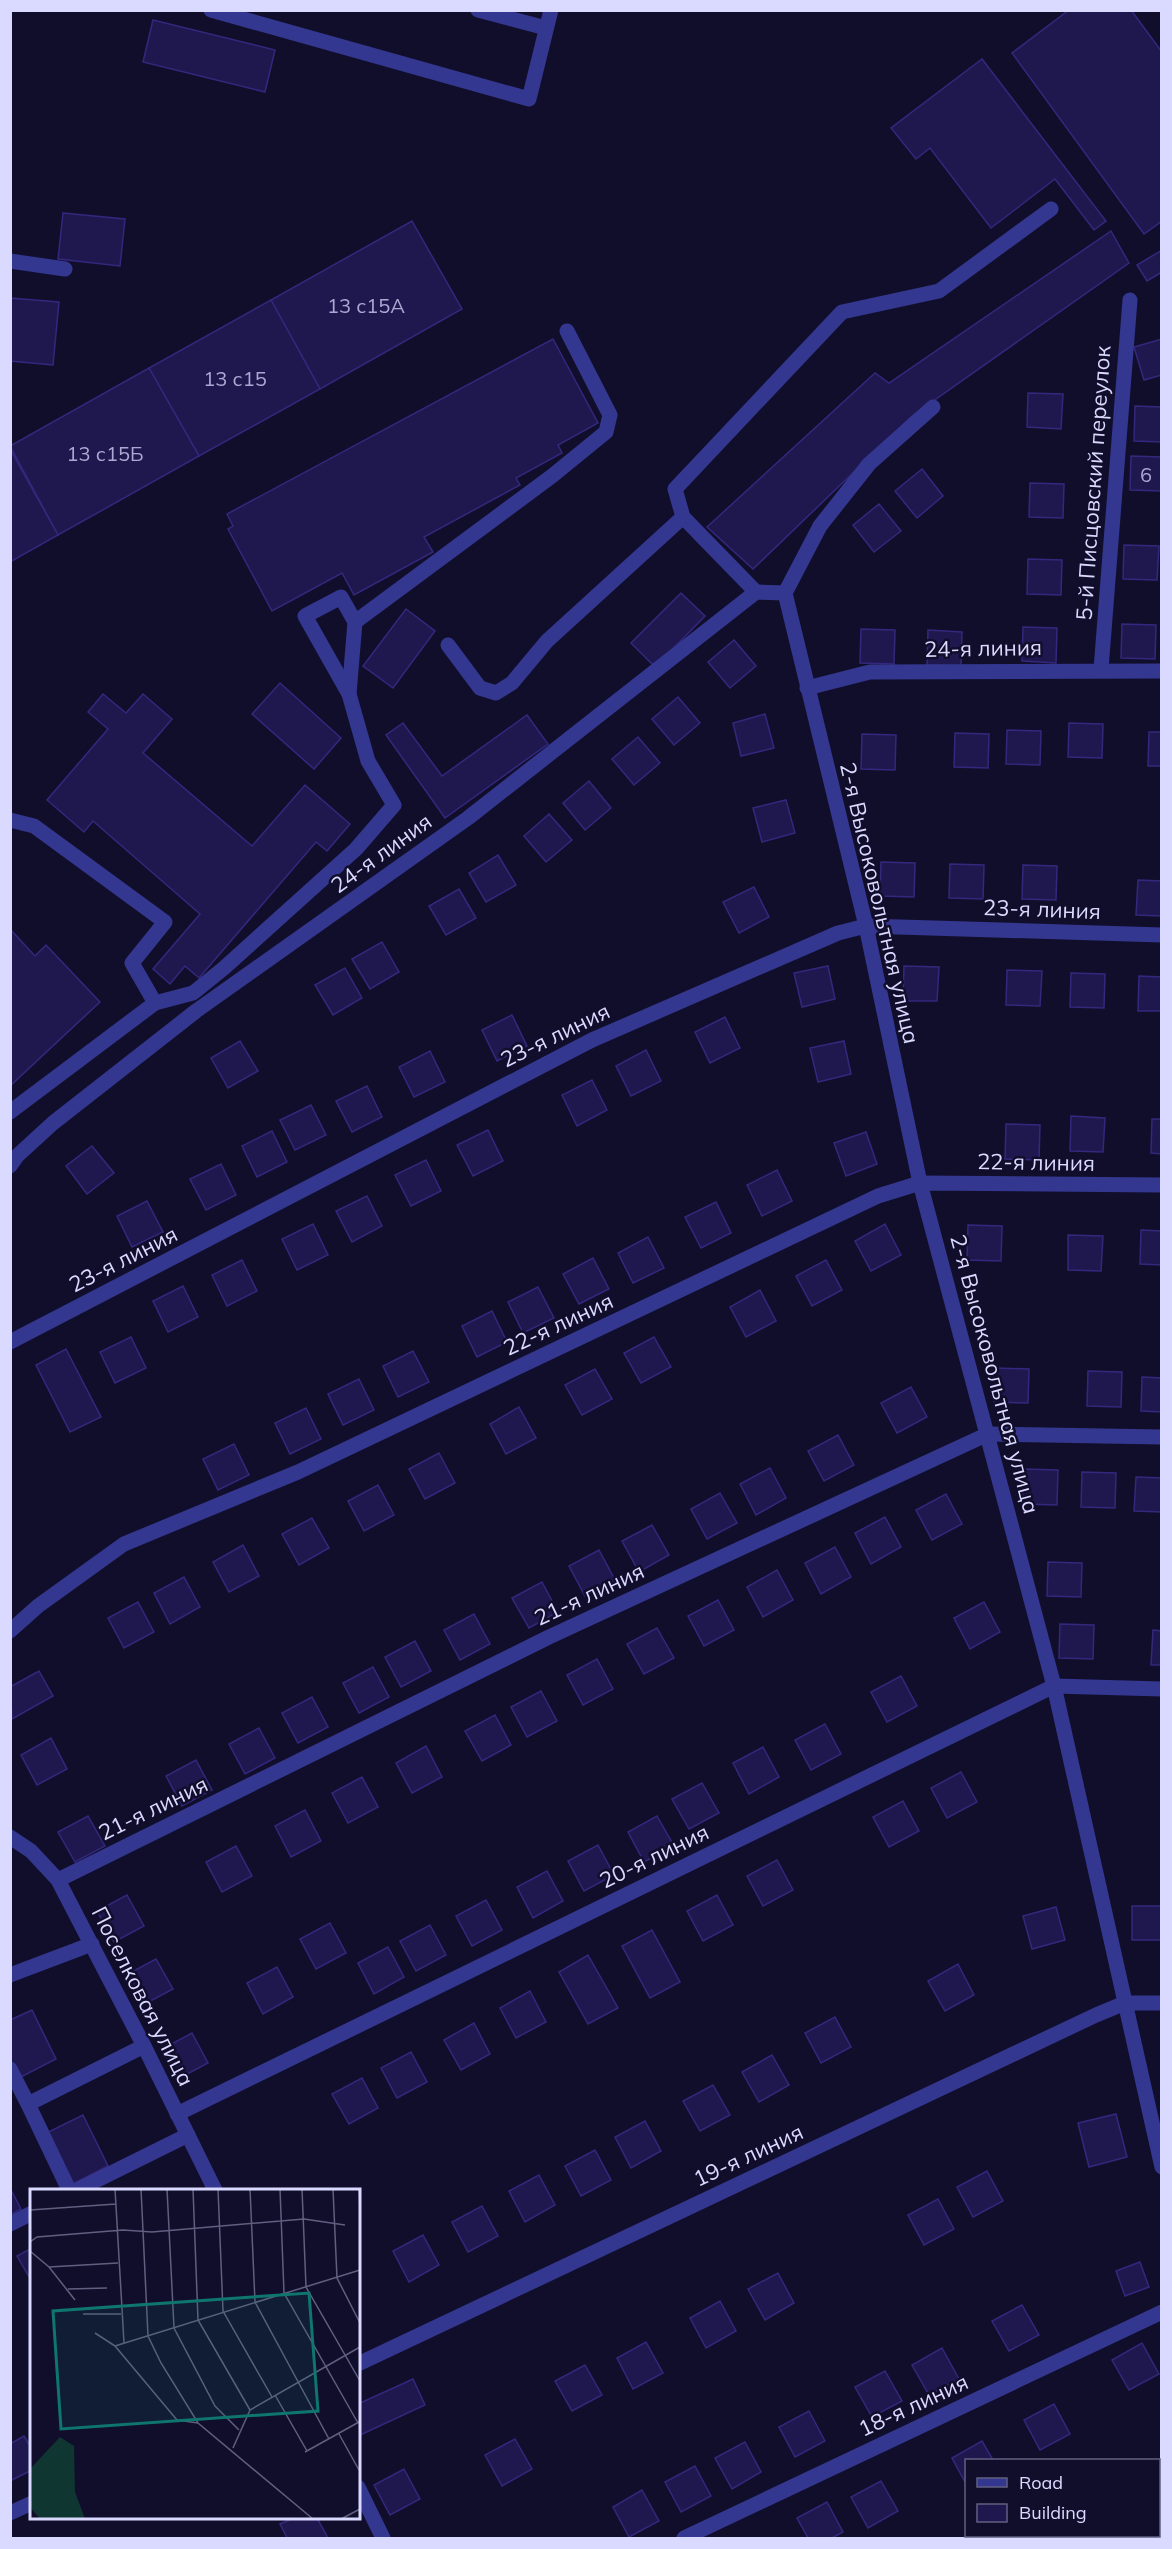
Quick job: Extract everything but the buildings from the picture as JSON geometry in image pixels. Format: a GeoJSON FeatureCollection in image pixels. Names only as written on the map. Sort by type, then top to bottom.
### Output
{"type":"FeatureCollection","features":[{"type":"Feature","properties":{"kind":"street"},"geometry":{"type":"LineString","coordinates":[[211,10],[529,99],[550,10]]}},
{"type":"Feature","properties":{"kind":"street"},"geometry":{"type":"LineString","coordinates":[[478,10],[546,28]]}},
{"type":"Feature","properties":{"kind":"street"},"geometry":{"type":"LineString","coordinates":[[933,407],[869,464],[820,526],[784,592],[756,592],[682,517],[675,489],[842,312],[939,291],[1051,209]]}},
{"type":"Feature","properties":{"kind":"street"},"geometry":{"type":"LineString","coordinates":[[10,261],[65,269]]}},
{"type":"Feature","properties":{"kind":"street","name":"5-й Писцовский переулок"},"geometry":{"type":"LineString","coordinates":[[1101,669],[1130,300]]}},
{"type":"Feature","properties":{"kind":"street"},"geometry":{"type":"LineString","coordinates":[[356,621],[552,476],[606,432],[610,415],[567,331]]}},
{"type":"Feature","properties":{"kind":"street"},"geometry":{"type":"LineString","coordinates":[[448,645],[480,688],[496,693],[512,683],[547,641],[682,517]]}},
{"type":"Feature","properties":{"kind":"street","name":"24-я линия"},"geometry":{"type":"LineString","coordinates":[[10,1166],[17,1156],[53,1123],[196,1011],[468,818],[756,592]]}},
{"type":"Feature","properties":{"kind":"street","name":"2-я Высоковольтная улица"},"geometry":{"type":"LineString","coordinates":[[784,592],[866,926],[920,1183],[1054,1686],[1161,2167]]}},
{"type":"Feature","properties":{"kind":"street"},"geometry":{"type":"LineString","coordinates":[[10,1112],[155,1003],[193,993],[356,849],[394,805],[368,761],[349,694],[305,616],[341,597],[356,621],[349,694]]}},
{"type":"Feature","properties":{"kind":"street","name":"24-я линия"},"geometry":{"type":"LineString","coordinates":[[807,688],[870,672],[1101,669],[1161,671]]}},
{"type":"Feature","properties":{"kind":"street"},"geometry":{"type":"LineString","coordinates":[[10,820],[34,826],[165,922],[132,963],[155,1003]]}},
{"type":"Feature","properties":{"kind":"street","name":"23-я линия"},"geometry":{"type":"LineString","coordinates":[[10,1342],[592,1040],[838,933],[866,926],[1161,934]]}},
{"type":"Feature","properties":{"kind":"street","name":"22-я линия"},"geometry":{"type":"LineString","coordinates":[[10,1631],[38,1606],[124,1544],[298,1472],[878,1196],[920,1183],[1161,1185]]}},
{"type":"Feature","properties":{"kind":"street","name":"21-я линия"},"geometry":{"type":"LineString","coordinates":[[58,1880],[549,1637],[988,1434],[1161,1437]]}},
{"type":"Feature","properties":{"kind":"street","name":"20-я линия"},"geometry":{"type":"LineString","coordinates":[[177,2114],[1054,1686],[1161,1689]]}},
{"type":"Feature","properties":{"kind":"street","name":"Поселковая улица"},"geometry":{"type":"LineString","coordinates":[[10,1837],[32,1851],[58,1880],[215,2189]]}},
{"type":"Feature","properties":{"kind":"street"},"geometry":{"type":"LineString","coordinates":[[10,1975],[92,1944]]}},
{"type":"Feature","properties":{"kind":"street","name":"19-я линия"},"geometry":{"type":"LineString","coordinates":[[360,2363],[1125,2003],[1161,2003]]}},
{"type":"Feature","properties":{"kind":"street"},"geometry":{"type":"LineString","coordinates":[[28,2104],[144,2046]]}},
{"type":"Feature","properties":{"kind":"street"},"geometry":{"type":"LineString","coordinates":[[10,2069],[69,2189]]}},
{"type":"Feature","properties":{"kind":"street"},"geometry":{"type":"LineString","coordinates":[[79,2189],[188,2135]]}},
{"type":"Feature","properties":{"kind":"street"},"geometry":{"type":"LineString","coordinates":[[10,2224],[30,2214]]}},
{"type":"Feature","properties":{"kind":"street","name":"18-я линия"},"geometry":{"type":"LineString","coordinates":[[684,2538],[1161,2312]]}},
{"type":"Feature","properties":{"kind":"street"},"geometry":{"type":"LineString","coordinates":[[360,2491],[383,2538]]}},
{"type":"Feature","properties":{"kind":"street"},"geometry":{"type":"LineString","coordinates":[[10,2513],[30,2504]]}}]}
